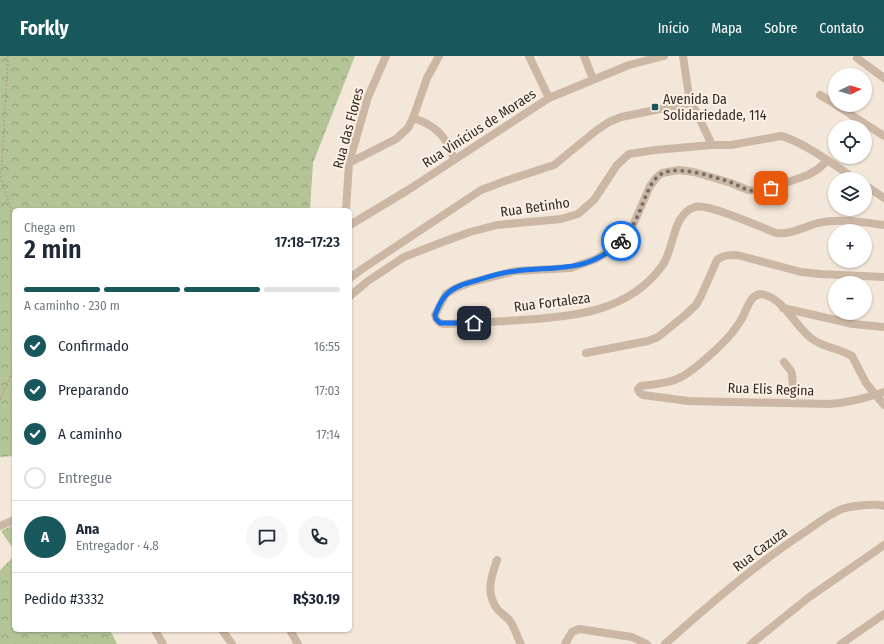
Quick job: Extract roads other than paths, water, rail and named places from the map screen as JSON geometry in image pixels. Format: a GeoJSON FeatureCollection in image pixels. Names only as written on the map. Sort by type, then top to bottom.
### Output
{"type":"FeatureCollection","features":[{"type":"Feature","properties":{"kind":"street","name":"Rua das Flores"},"geometry":{"type":"LineString","coordinates":[[346,208],[349,163],[368,97],[386,56]]}},
{"type":"Feature","properties":{"kind":"street"},"geometry":{"type":"LineString","coordinates":[[349,163],[396,139],[408,128],[427,78],[439,56]]}},
{"type":"Feature","properties":{"kind":"street"},"geometry":{"type":"LineString","coordinates":[[529,56],[549,98]]}},
{"type":"Feature","properties":{"kind":"street"},"geometry":{"type":"LineString","coordinates":[[584,56],[593,79]]}},
{"type":"Feature","properties":{"kind":"street"},"geometry":{"type":"LineString","coordinates":[[628,56],[629,65]]}},
{"type":"Feature","properties":{"kind":"street","name":"Rua Vinícius de Moraes"},"geometry":{"type":"LineString","coordinates":[[352,224],[408,190],[549,98],[629,65],[664,56]]}},
{"type":"Feature","properties":{"kind":"street"},"geometry":{"type":"LineString","coordinates":[[683,56],[690,103],[696,111],[712,145]]}},
{"type":"Feature","properties":{"kind":"street"},"geometry":{"type":"LineString","coordinates":[[857,58],[884,78]]}},
{"type":"Feature","properties":{"kind":"street"},"geometry":{"type":"LineString","coordinates":[[820,95],[828,100]]}},
{"type":"Feature","properties":{"kind":"street"},"geometry":{"type":"LineString","coordinates":[[352,277],[481,190],[554,165],[596,130],[609,122],[621,117],[690,103]]}},
{"type":"Feature","properties":{"kind":"street"},"geometry":{"type":"LineString","coordinates":[[846,112],[884,136]]}},
{"type":"Feature","properties":{"kind":"street"},"geometry":{"type":"LineString","coordinates":[[413,118],[428,123],[437,130],[449,146],[454,159]]}},
{"type":"Feature","properties":{"kind":"street","name":"Rua Betinho"},"geometry":{"type":"LineString","coordinates":[[352,294],[368,281],[404,257],[470,232],[497,225],[561,219],[578,214],[594,200],[617,165],[629,154],[655,150],[712,145],[731,145],[781,136],[787,137],[844,172]]}},
{"type":"Feature","properties":{"kind":"street","name":"Rua Fortaleza"},"geometry":{"type":"LineString","coordinates":[[827,161],[808,175],[762,191],[748,190],[731,183],[694,172],[679,170],[662,173],[650,186],[630,232],[612,250],[596,260],[571,268],[514,271],[469,283],[446,294],[435,315],[436,319],[440,323],[474,323],[541,319],[578,315],[610,306],[625,299],[657,273],[664,264],[679,222],[690,209],[698,206],[710,208],[783,234],[818,223],[834,221],[855,221],[884,225]]}},
{"type":"Feature","properties":{"kind":"street"},"geometry":{"type":"LineString","coordinates":[[872,190],[884,198]]}},
{"type":"Feature","properties":{"kind":"street"},"geometry":{"type":"LineString","coordinates":[[586,353],[648,341],[658,337],[696,305],[717,260],[727,255],[737,256],[807,273],[884,277]]}},
{"type":"Feature","properties":{"kind":"street","name":"Rua Elis Regina"},"geometry":{"type":"LineString","coordinates":[[783,308],[767,295],[756,295],[752,298],[741,320],[732,333],[718,348],[679,378],[672,381],[641,386],[639,388],[640,393],[688,400],[828,404],[844,403],[880,393]]}},
{"type":"Feature","properties":{"kind":"street"},"geometry":{"type":"LineString","coordinates":[[783,308],[853,324],[884,327]]}},
{"type":"Feature","properties":{"kind":"street"},"geometry":{"type":"LineString","coordinates":[[783,308],[802,330],[818,344],[852,356],[866,383],[880,393],[884,405]]}},
{"type":"Feature","properties":{"kind":"street"},"geometry":{"type":"LineString","coordinates":[[784,362],[792,374],[794,403]]}},
{"type":"Feature","properties":{"kind":"street","name":"Rua Cazuza"},"geometry":{"type":"LineString","coordinates":[[666,644],[708,606],[756,567],[781,548],[833,513],[849,508],[871,505],[884,506]]}},
{"type":"Feature","properties":{"kind":"street"},"geometry":{"type":"LineString","coordinates":[[0,526],[12,521]]}},
{"type":"Feature","properties":{"kind":"street"},"geometry":{"type":"LineString","coordinates":[[751,644],[808,598],[884,545]]}},
{"type":"Feature","properties":{"kind":"street"},"geometry":{"type":"LineString","coordinates":[[497,560],[490,578],[491,596],[494,605],[510,621],[521,644]]}},
{"type":"Feature","properties":{"kind":"street"},"geometry":{"type":"LineString","coordinates":[[841,644],[884,614]]}},
{"type":"Feature","properties":{"kind":"street"},"geometry":{"type":"LineString","coordinates":[[565,644],[572,632],[580,629],[632,637],[647,644]]}},
{"type":"Feature","properties":{"kind":"street"},"geometry":{"type":"LineString","coordinates":[[156,632],[163,644]]}},
{"type":"Feature","properties":{"kind":"street"},"geometry":{"type":"LineString","coordinates":[[223,632],[232,644]]}},
{"type":"Feature","properties":{"kind":"street"},"geometry":{"type":"LineString","coordinates":[[291,632],[298,644]]}},
{"type":"Feature","properties":{"kind":"place","name":"Avenida Da Solidariedade, 114"},"geometry":{"type":"Point","coordinates":[655,107]}}]}
